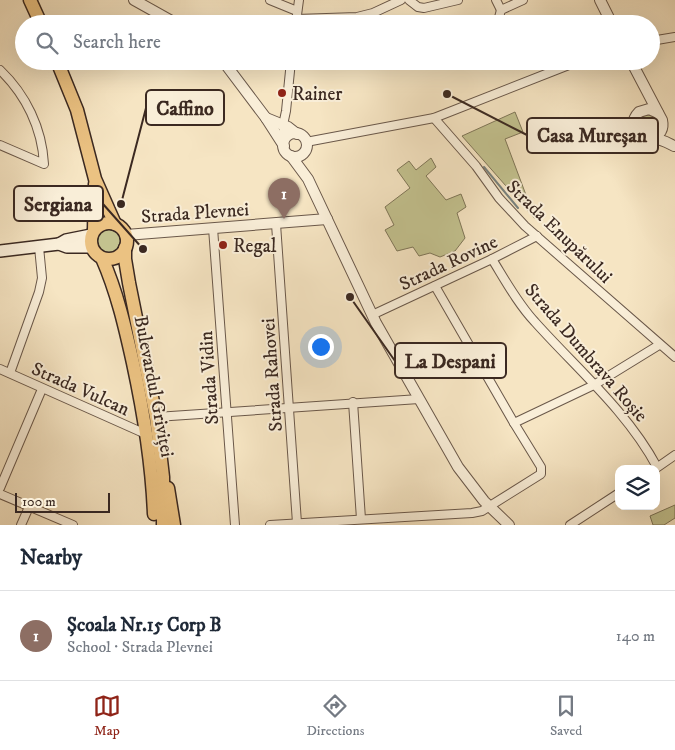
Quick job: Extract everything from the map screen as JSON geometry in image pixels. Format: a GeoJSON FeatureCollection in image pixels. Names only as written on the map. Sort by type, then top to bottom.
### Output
{"type":"FeatureCollection","features":[{"type":"Feature","properties":{"kind":"main road"},"geometry":{"type":"LineString","coordinates":[[30,0],[37,15]]}},
{"type":"Feature","properties":{"kind":"main road"},"geometry":{"type":"LineString","coordinates":[[61,70],[77,110],[95,179],[115,224]]}},
{"type":"Feature","properties":{"kind":"main road"},"geometry":{"type":"LineString","coordinates":[[0,251],[59,244],[67,247],[92,237],[104,224],[115,224],[122,228],[127,242],[118,257],[107,259],[95,254],[92,237],[95,179]]}},
{"type":"Feature","properties":{"kind":"main road","name":"Bulevardul Griviței"},"geometry":{"type":"LineString","coordinates":[[125,248],[129,283],[156,416],[163,477],[163,525]]}},
{"type":"Feature","properties":{"kind":"main road","name":"Bulevardul Griviței"},"geometry":{"type":"LineString","coordinates":[[102,258],[122,313],[148,436],[153,478],[154,525]]}},
{"type":"Feature","properties":{"kind":"main road","name":"Bulevardul Griviței"},"geometry":{"type":"LineString","coordinates":[[163,477],[168,487],[174,525]]}},
{"type":"Feature","properties":{"kind":"street"},"geometry":{"type":"LineString","coordinates":[[134,0],[161,15]]}},
{"type":"Feature","properties":{"kind":"street"},"geometry":{"type":"LineString","coordinates":[[270,0],[297,11]]}},
{"type":"Feature","properties":{"kind":"street"},"geometry":{"type":"LineString","coordinates":[[297,15],[299,0]]}},
{"type":"Feature","properties":{"kind":"street"},"geometry":{"type":"LineString","coordinates":[[365,15],[400,0]]}},
{"type":"Feature","properties":{"kind":"street"},"geometry":{"type":"LineString","coordinates":[[409,0],[418,7],[424,8],[458,0]]}},
{"type":"Feature","properties":{"kind":"street"},"geometry":{"type":"LineString","coordinates":[[496,0],[501,10],[500,15]]}},
{"type":"Feature","properties":{"kind":"street"},"geometry":{"type":"LineString","coordinates":[[501,10],[523,0]]}},
{"type":"Feature","properties":{"kind":"street"},"geometry":{"type":"LineString","coordinates":[[600,0],[608,15]]}},
{"type":"Feature","properties":{"kind":"street"},"geometry":{"type":"LineString","coordinates":[[660,40],[675,37]]}},
{"type":"Feature","properties":{"kind":"street"},"geometry":{"type":"LineString","coordinates":[[0,70],[19,92],[31,112],[40,134],[44,164],[0,145]]}},
{"type":"Feature","properties":{"kind":"street"},"geometry":{"type":"LineString","coordinates":[[230,70],[284,143]]}},
{"type":"Feature","properties":{"kind":"street"},"geometry":{"type":"LineString","coordinates":[[290,70],[283,125],[286,152],[308,178],[372,315],[458,467],[489,507],[509,525]]}},
{"type":"Feature","properties":{"kind":"street"},"geometry":{"type":"LineString","coordinates":[[284,143],[290,135],[303,140],[434,118],[556,70]]}},
{"type":"Feature","properties":{"kind":"street"},"geometry":{"type":"LineString","coordinates":[[636,70],[675,147]]}},
{"type":"Feature","properties":{"kind":"street"},"geometry":{"type":"LineString","coordinates":[[644,87],[646,102],[642,111],[634,119],[634,130],[641,137],[664,141],[675,147]]}},
{"type":"Feature","properties":{"kind":"street"},"geometry":{"type":"LineString","coordinates":[[642,111],[649,109],[658,113]]}},
{"type":"Feature","properties":{"kind":"street"},"geometry":{"type":"LineString","coordinates":[[266,118],[277,117],[286,112]]}},
{"type":"Feature","properties":{"kind":"street"},"geometry":{"type":"LineString","coordinates":[[286,112],[289,120],[303,140],[308,178]]}},
{"type":"Feature","properties":{"kind":"street"},"geometry":{"type":"LineString","coordinates":[[266,118],[283,125],[303,140]]}},
{"type":"Feature","properties":{"kind":"street","name":"Strada Enupărului"},"geometry":{"type":"LineString","coordinates":[[434,118],[476,166],[504,203],[537,236],[675,357]]}},
{"type":"Feature","properties":{"kind":"street"},"geometry":{"type":"LineString","coordinates":[[651,139],[658,135],[663,126]]}},
{"type":"Feature","properties":{"kind":"street"},"geometry":{"type":"LineString","coordinates":[[291,156],[300,156],[303,140]]}},
{"type":"Feature","properties":{"kind":"street","name":"Strada Plevnei"},"geometry":{"type":"LineString","coordinates":[[126,235],[327,219]]}},
{"type":"Feature","properties":{"kind":"street","name":"Strada Rahovei"},"geometry":{"type":"LineString","coordinates":[[276,224],[297,523]]}},
{"type":"Feature","properties":{"kind":"street","name":"Strada Vidin"},"geometry":{"type":"LineString","coordinates":[[212,228],[235,525]]}},
{"type":"Feature","properties":{"kind":"street","name":"Strada Rovine"},"geometry":{"type":"LineString","coordinates":[[372,315],[537,236]]}},
{"type":"Feature","properties":{"kind":"street"},"geometry":{"type":"LineString","coordinates":[[10,374],[39,292],[42,278],[39,247]]}},
{"type":"Feature","properties":{"kind":"street","name":"Strada Dumbrava Roșie"},"geometry":{"type":"LineString","coordinates":[[492,259],[526,312],[629,424],[646,448],[654,465]]}},
{"type":"Feature","properties":{"kind":"street"},"geometry":{"type":"LineString","coordinates":[[270,525],[472,513],[489,507],[539,476],[542,472],[542,467],[514,423],[435,286]]}},
{"type":"Feature","properties":{"kind":"street"},"geometry":{"type":"LineString","coordinates":[[514,423],[594,385],[659,344]]}},
{"type":"Feature","properties":{"kind":"street","name":"Strada Vulcan"},"geometry":{"type":"LineString","coordinates":[[0,369],[148,436]]}},
{"type":"Feature","properties":{"kind":"street"},"geometry":{"type":"LineString","coordinates":[[0,488],[42,389]]}},
{"type":"Feature","properties":{"kind":"street"},"geometry":{"type":"LineString","coordinates":[[156,416],[419,399]]}},
{"type":"Feature","properties":{"kind":"street"},"geometry":{"type":"LineString","coordinates":[[353,402],[361,519]]}},
{"type":"Feature","properties":{"kind":"street"},"geometry":{"type":"LineString","coordinates":[[660,465],[675,455]]}},
{"type":"Feature","properties":{"kind":"street"},"geometry":{"type":"LineString","coordinates":[[0,494],[73,525]]}},
{"type":"Feature","properties":{"kind":"street"},"geometry":{"type":"LineString","coordinates":[[570,525],[615,496]]}},
{"type":"Feature","properties":{"kind":"street"},"geometry":{"type":"LineString","coordinates":[[21,525],[29,507]]}},
{"type":"Feature","properties":{"kind":"shaded area"},"geometry":{"type":"Polygon","coordinates":[[[515,112],[523,132],[505,139],[535,219],[462,136],[515,112]]]}},
{"type":"Feature","properties":{"kind":"shaded area"},"geometry":{"type":"Polygon","coordinates":[[[644,115],[652,115],[657,120],[655,131],[644,133],[639,128],[639,120],[644,115]]]}},
{"type":"Feature","properties":{"kind":"shaded area"},"geometry":{"type":"Polygon","coordinates":[[[431,158],[436,167],[426,176],[446,200],[461,194],[466,207],[457,213],[465,238],[455,251],[440,257],[430,253],[419,256],[413,247],[397,251],[385,230],[394,225],[385,207],[410,188],[397,170],[409,161],[416,170],[431,158]]]}},
{"type":"Feature","properties":{"kind":"shaded area"},"geometry":{"type":"Polygon","coordinates":[[[109,227],[119,231],[123,241],[119,251],[109,255],[99,251],[95,241],[99,231],[109,227]]]}},
{"type":"Feature","properties":{"kind":"shaded area"},"geometry":{"type":"Polygon","coordinates":[[[675,505],[675,518],[664,525],[653,525],[650,516],[675,505]]]}},
{"type":"Feature","properties":{"kind":"waterway"},"geometry":{"type":"LineString","coordinates":[[484,167],[518,208]]}},
{"type":"Feature","properties":{"kind":"place","name":"Rainer"},"geometry":{"type":"Point","coordinates":[282,93]}},
{"type":"Feature","properties":{"kind":"place","name":"Casa Mureșan"},"geometry":{"type":"Point","coordinates":[447,94]}},
{"type":"Feature","properties":{"kind":"place","name":"Caffino"},"geometry":{"type":"Point","coordinates":[121,204]}},
{"type":"Feature","properties":{"kind":"place","name":"Școala Nr.15 Corp B"},"geometry":{"type":"Point","coordinates":[284,219]}},
{"type":"Feature","properties":{"kind":"place","name":"Regal"},"geometry":{"type":"Point","coordinates":[223,245]}},
{"type":"Feature","properties":{"kind":"place","name":"Sergiana"},"geometry":{"type":"Point","coordinates":[143,249]}},
{"type":"Feature","properties":{"kind":"place","name":"La Despani"},"geometry":{"type":"Point","coordinates":[350,297]}}]}
